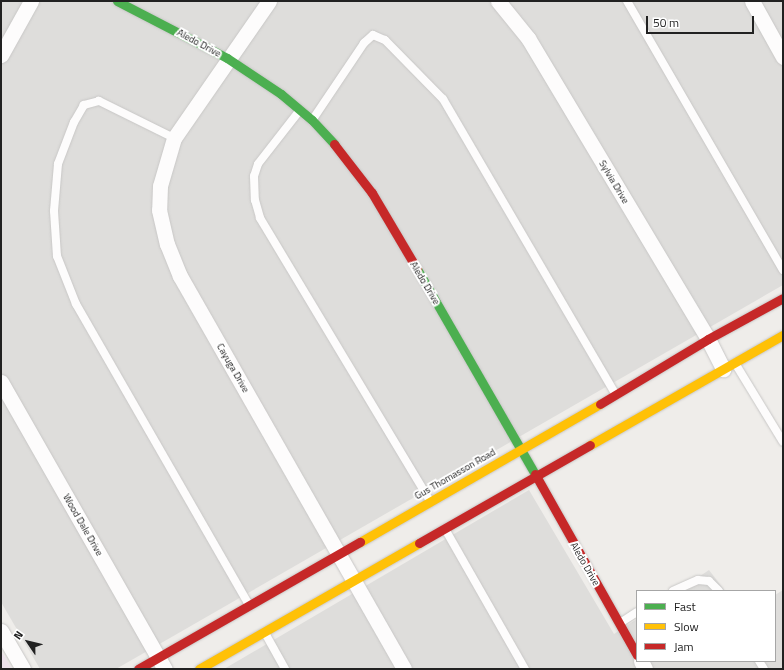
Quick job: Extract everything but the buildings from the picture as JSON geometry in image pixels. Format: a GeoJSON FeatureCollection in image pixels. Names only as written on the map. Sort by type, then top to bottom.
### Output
{"type":"FeatureCollection","features":[{"type":"Feature","properties":{"kind":"main road","name":"Aledo Drive"},"geometry":{"type":"LineString","coordinates":[[117,1],[228,58],[312,120],[344,155],[372,193],[453,329],[535,477],[636,653]]}},
{"type":"Feature","properties":{"kind":"main road","name":"Gus Thomasson Road"},"geometry":{"type":"LineString","coordinates":[[138,669],[162,663],[249,606],[616,395],[708,339],[783,298]]}},
{"type":"Feature","properties":{"kind":"main road"},"geometry":{"type":"LineString","coordinates":[[199,669],[783,335]]}},
{"type":"Feature","properties":{"kind":"street"},"geometry":{"type":"LineString","coordinates":[[1,55],[31,1]]}},
{"type":"Feature","properties":{"kind":"street","name":"Cayuga Drive"},"geometry":{"type":"LineString","coordinates":[[269,1],[228,58],[174,138],[160,186],[159,210],[167,244],[180,276],[339,554],[353,582],[404,669]]}},
{"type":"Feature","properties":{"kind":"street","name":"Sylvia Drive"},"geometry":{"type":"LineString","coordinates":[[498,1],[528,38],[708,339],[728,366]]}},
{"type":"Feature","properties":{"kind":"street"},"geometry":{"type":"LineString","coordinates":[[752,1],[783,57]]}},
{"type":"Feature","properties":{"kind":"street","name":"Wood Dale Drive"},"geometry":{"type":"LineString","coordinates":[[1,382],[162,663]]}},
{"type":"Feature","properties":{"kind":"street"},"geometry":{"type":"LineString","coordinates":[[1,631],[23,669]]}},
{"type":"Feature","properties":{"kind":"lane"},"geometry":{"type":"LineString","coordinates":[[627,1],[783,270]]}},
{"type":"Feature","properties":{"kind":"lane"},"geometry":{"type":"LineString","coordinates":[[312,120],[364,43],[373,36],[390,44],[444,99],[616,395]]}},
{"type":"Feature","properties":{"kind":"lane"},"geometry":{"type":"LineString","coordinates":[[174,138],[100,101],[84,105],[74,122],[58,164],[54,211],[57,256],[76,304],[249,606]]}},
{"type":"Feature","properties":{"kind":"lane"},"geometry":{"type":"LineString","coordinates":[[300,110],[258,164],[254,176],[255,200],[260,218],[430,502]]}},
{"type":"Feature","properties":{"kind":"lane"},"geometry":{"type":"LineString","coordinates":[[728,366],[783,442]]}},
{"type":"Feature","properties":{"kind":"lane"},"geometry":{"type":"LineString","coordinates":[[445,529],[525,669]]}},
{"type":"Feature","properties":{"kind":"lane"},"geometry":{"type":"LineString","coordinates":[[676,590],[698,580],[709,582],[718,590]]}},
{"type":"Feature","properties":{"kind":"lane"},"geometry":{"type":"LineString","coordinates":[[619,623],[636,613]]}},
{"type":"Feature","properties":{"kind":"lane"},"geometry":{"type":"LineString","coordinates":[[264,632],[285,669]]}},
{"type":"Feature","properties":{"kind":"shaded area"},"geometry":{"type":"Polygon","coordinates":[[[1,1],[783,1],[783,285],[116,669],[40,669],[1,602],[1,1]]]}},
{"type":"Feature","properties":{"kind":"shaded area"},"geometry":{"type":"Polygon","coordinates":[[[529,490],[614,634],[636,620],[636,662],[776,662],[776,594],[783,590],[783,669],[224,669],[529,490]]]}},
{"type":"Feature","properties":{"kind":"shaded area"},"geometry":{"type":"Polygon","coordinates":[[[709,570],[724,590],[679,590],[709,570]]]}},
{"type":"Feature","properties":{"kind":"shaded area"},"geometry":{"type":"Polygon","coordinates":[[[1,651],[12,669],[1,669],[1,651]]]}},
{"type":"Feature","properties":{"kind":"traffic: fast"},"geometry":{"type":"LineString","coordinates":[[117,1],[227,58],[281,94],[312,120],[334,144]]}},
{"type":"Feature","properties":{"kind":"traffic: fast"},"geometry":{"type":"LineString","coordinates":[[417,269],[535,474]]}},
{"type":"Feature","properties":{"kind":"traffic: slow"},"geometry":{"type":"LineString","coordinates":[[590,445],[783,335]]}},
{"type":"Feature","properties":{"kind":"traffic: slow"},"geometry":{"type":"LineString","coordinates":[[360,542],[600,404]]}},
{"type":"Feature","properties":{"kind":"traffic: slow"},"geometry":{"type":"LineString","coordinates":[[199,669],[419,543]]}},
{"type":"Feature","properties":{"kind":"traffic: jam"},"geometry":{"type":"LineString","coordinates":[[334,144],[372,193],[417,269]]}},
{"type":"Feature","properties":{"kind":"traffic: jam"},"geometry":{"type":"LineString","coordinates":[[600,404],[708,339],[783,298]]}},
{"type":"Feature","properties":{"kind":"traffic: jam"},"geometry":{"type":"LineString","coordinates":[[419,543],[590,445]]}},
{"type":"Feature","properties":{"kind":"traffic: jam"},"geometry":{"type":"LineString","coordinates":[[535,474],[636,653]]}},
{"type":"Feature","properties":{"kind":"traffic: jam"},"geometry":{"type":"LineString","coordinates":[[138,669],[360,542]]}}]}
